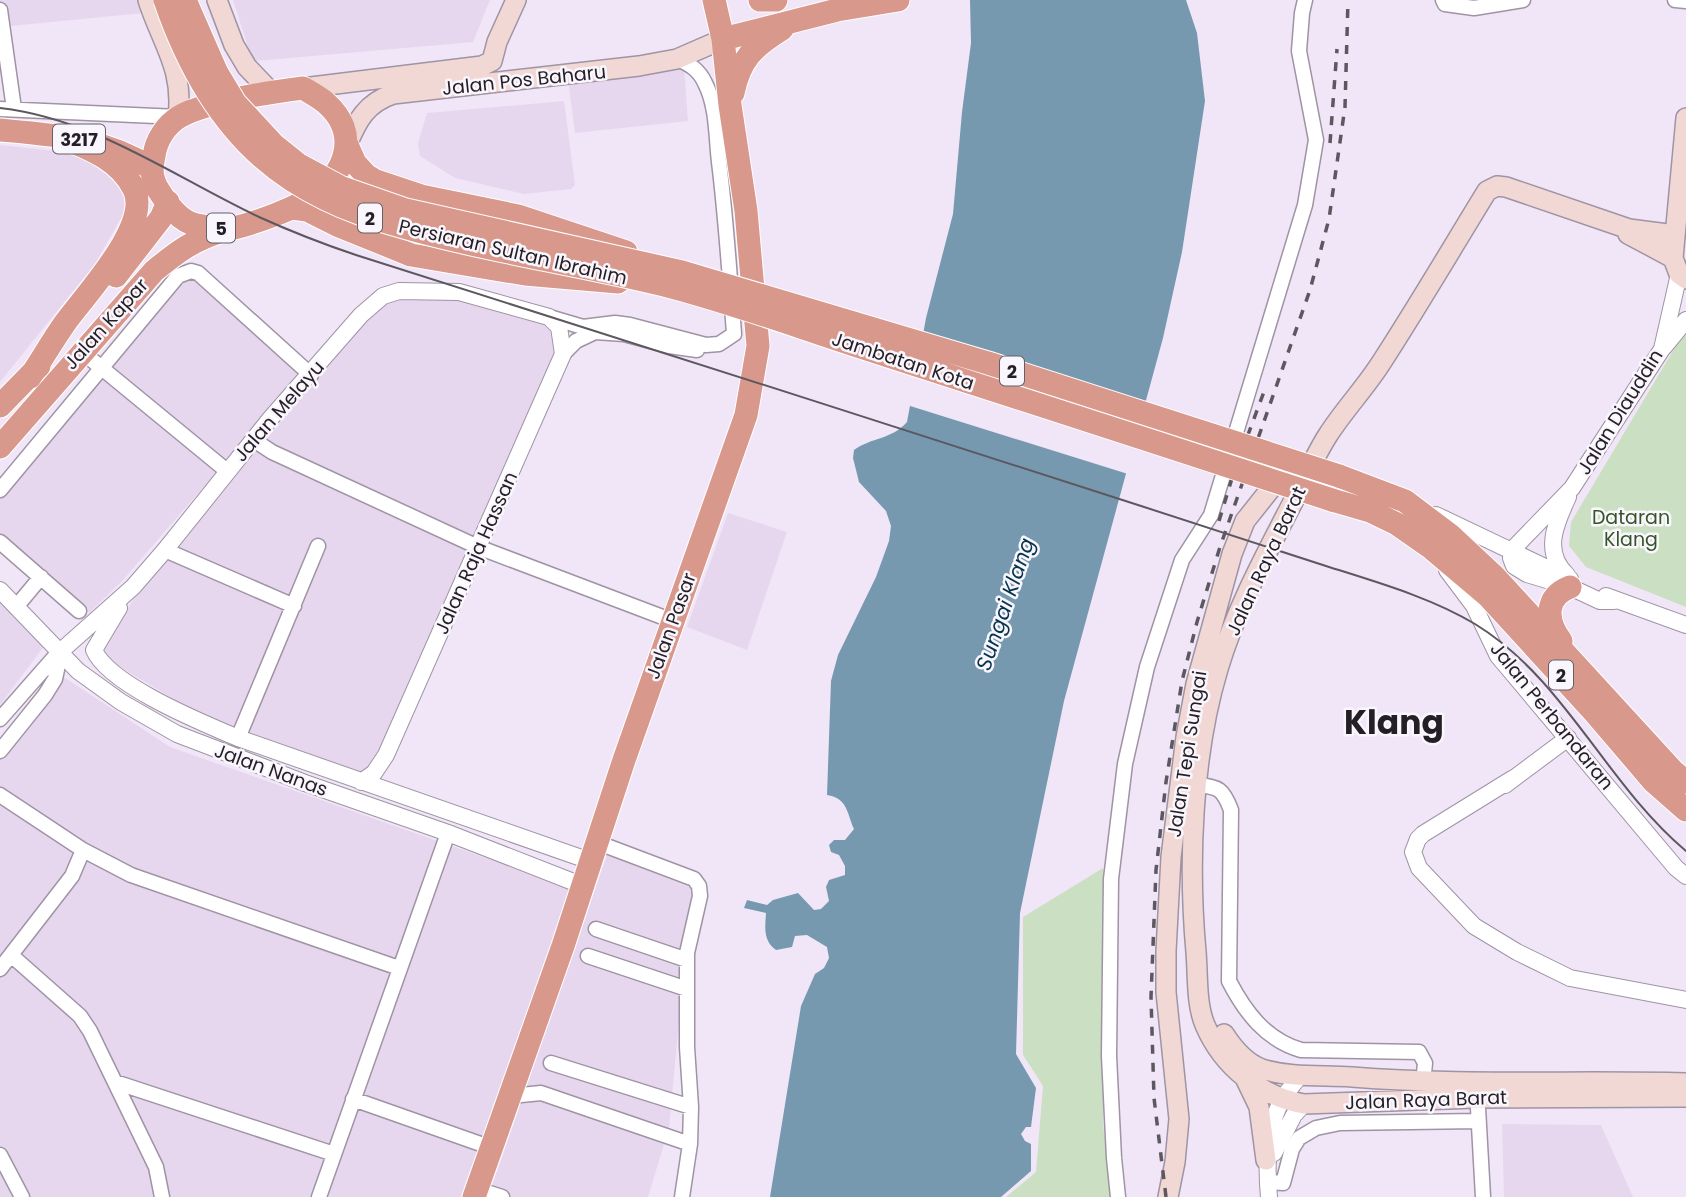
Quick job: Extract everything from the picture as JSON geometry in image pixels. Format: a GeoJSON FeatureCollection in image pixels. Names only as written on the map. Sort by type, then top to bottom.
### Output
{"type":"FeatureCollection","features":[{"type":"Feature","properties":{"kind":"highway","name":"Persiaran Sultan Ibrahim"},"geometry":{"type":"LineString","coordinates":[[165,0],[188,58],[228,122],[253,149],[290,179],[331,202],[363,216],[477,246],[678,280]]}},
{"type":"Feature","properties":{"kind":"highway","name":"Persiaran Sultan Ibrahim"},"geometry":{"type":"LineString","coordinates":[[185,0],[217,73],[235,103],[274,145],[299,165],[340,187],[405,210],[678,280]]}},
{"type":"Feature","properties":{"kind":"highway","name":"Jalan Pasar"},"geometry":{"type":"LineString","coordinates":[[478,1192],[593,852],[746,415],[758,346],[746,211],[723,38],[713,0]]}},
{"type":"Feature","properties":{"kind":"highway"},"geometry":{"type":"LineString","coordinates":[[760,0],[776,0]]}},
{"type":"Feature","properties":{"kind":"highway"},"geometry":{"type":"LineString","coordinates":[[723,38],[837,10],[898,0]]}},
{"type":"Feature","properties":{"kind":"highway"},"geometry":{"type":"LineString","coordinates":[[730,105],[736,78],[746,57],[761,42],[804,18]]}},
{"type":"Feature","properties":{"kind":"highway"},"geometry":{"type":"LineString","coordinates":[[151,169],[159,136],[178,117],[271,92],[303,88],[324,101],[336,113],[344,128],[346,145],[355,163],[366,175],[421,196],[518,216],[577,234],[678,280]]}},
{"type":"Feature","properties":{"kind":"highway","name":"3217"},"geometry":{"type":"LineString","coordinates":[[0,130],[93,141],[130,155],[151,169]]}},
{"type":"Feature","properties":{"kind":"highway"},"geometry":{"type":"LineString","coordinates":[[30,377],[66,321],[108,269],[133,224],[136,206],[135,190],[117,167],[101,153],[56,135]]}},
{"type":"Feature","properties":{"kind":"highway","name":"5"},"geometry":{"type":"LineString","coordinates":[[151,169],[152,179],[176,214],[192,224],[232,229],[292,208],[311,198],[333,178],[341,166],[346,145]]}},
{"type":"Feature","properties":{"kind":"highway","name":"Jalan Kapar"},"geometry":{"type":"LineString","coordinates":[[0,406],[30,377],[140,246],[161,218],[167,202]]}},
{"type":"Feature","properties":{"kind":"highway"},"geometry":{"type":"LineString","coordinates":[[292,208],[307,210],[411,255],[525,274],[678,280]]}},
{"type":"Feature","properties":{"kind":"highway","name":"Jalan Kapar"},"geometry":{"type":"LineString","coordinates":[[0,447],[153,271],[199,238],[232,229]]}},
{"type":"Feature","properties":{"kind":"highway","name":"Jambatan Kota"},"geometry":{"type":"LineString","coordinates":[[678,280],[988,363],[1339,476],[1405,501]]}},
{"type":"Feature","properties":{"kind":"highway","name":"Jambatan Kota"},"geometry":{"type":"LineString","coordinates":[[678,280],[1370,511],[1397,524],[1430,547]]}},
{"type":"Feature","properties":{"kind":"highway","name":"2"},"geometry":{"type":"LineString","coordinates":[[1405,501],[1450,535],[1495,577],[1686,782]]}},
{"type":"Feature","properties":{"kind":"highway","name":"2"},"geometry":{"type":"LineString","coordinates":[[1430,547],[1488,596],[1595,712],[1653,781],[1686,810]]}},
{"type":"Feature","properties":{"kind":"highway"},"geometry":{"type":"LineString","coordinates":[[1574,585],[1558,592],[1551,605],[1551,617],[1558,637],[1616,709]]}},
{"type":"Feature","properties":{"kind":"main road"},"geometry":{"type":"LineString","coordinates":[[148,0],[174,64],[181,97],[178,117]]}},
{"type":"Feature","properties":{"kind":"main road"},"geometry":{"type":"LineString","coordinates":[[217,0],[234,45],[247,67],[271,92]]}},
{"type":"Feature","properties":{"kind":"main road","name":"Jalan Pos Baharu"},"geometry":{"type":"LineString","coordinates":[[303,88],[474,69],[492,61],[497,42],[516,0]]}},
{"type":"Feature","properties":{"kind":"main road","name":"Jalan Pos Baharu"},"geometry":{"type":"LineString","coordinates":[[346,145],[366,109],[382,98],[423,90],[614,70],[677,59],[723,38]]}},
{"type":"Feature","properties":{"kind":"main road"},"geometry":{"type":"LineString","coordinates":[[492,61],[498,73],[509,82]]}},
{"type":"Feature","properties":{"kind":"main road"},"geometry":{"type":"LineString","coordinates":[[1679,270],[1686,118]]}},
{"type":"Feature","properties":{"kind":"main road","name":"Jalan Raya Barat"},"geometry":{"type":"LineString","coordinates":[[1596,218],[1506,187],[1497,186],[1487,191],[1380,364],[1328,435],[1260,567],[1218,667],[1204,728],[1193,829],[1193,919],[1198,979],[1205,1024],[1232,1067],[1245,1079],[1282,1100],[1304,1104],[1382,1102],[1589,1080],[1686,1083]]}},
{"type":"Feature","properties":{"kind":"main road"},"geometry":{"type":"LineString","coordinates":[[1596,218],[1629,229],[1680,225]]}},
{"type":"Feature","properties":{"kind":"main road"},"geometry":{"type":"LineString","coordinates":[[1596,218],[1679,270]]}},
{"type":"Feature","properties":{"kind":"main road","name":"Jalan Tepi Sungai"},"geometry":{"type":"LineString","coordinates":[[1168,1197],[1175,1162],[1178,1118],[1166,992],[1171,857],[1188,724],[1196,684],[1223,583],[1245,521],[1276,482],[1328,435]]}},
{"type":"Feature","properties":{"kind":"main road"},"geometry":{"type":"LineString","coordinates":[[1245,521],[1277,533]]}},
{"type":"Feature","properties":{"kind":"main road","name":"Jalan Raya Barat"},"geometry":{"type":"LineString","coordinates":[[1198,979],[1222,1032],[1236,1052],[1259,1068],[1300,1076],[1423,1083],[1477,1090],[1686,1097]]}},
{"type":"Feature","properties":{"kind":"main road"},"geometry":{"type":"LineString","coordinates":[[1333,1076],[1307,1085],[1311,1096],[1345,1096],[1382,1102]]}},
{"type":"Feature","properties":{"kind":"main road"},"geometry":{"type":"LineString","coordinates":[[1245,1079],[1259,1107],[1267,1177]]}},
{"type":"Feature","properties":{"kind":"street"},"geometry":{"type":"LineString","coordinates":[[1118,1197],[1109,1056],[1111,879],[1125,764],[1147,667],[1182,560],[1212,515],[1306,205],[1316,140],[1300,60],[1305,0]]}},
{"type":"Feature","properties":{"kind":"street"},"geometry":{"type":"LineString","coordinates":[[1443,0],[1445,4],[1474,8],[1523,0]]}},
{"type":"Feature","properties":{"kind":"street"},"geometry":{"type":"LineString","coordinates":[[1675,0],[1686,1]]}},
{"type":"Feature","properties":{"kind":"street"},"geometry":{"type":"LineString","coordinates":[[0,9],[7,109],[178,117]]}},
{"type":"Feature","properties":{"kind":"street"},"geometry":{"type":"LineString","coordinates":[[549,317],[583,327],[615,323],[630,325],[706,345],[719,344],[734,334],[715,121],[709,93],[697,71],[689,63],[677,59]]}},
{"type":"Feature","properties":{"kind":"street","name":"Jalan Diauddin"},"geometry":{"type":"LineString","coordinates":[[1512,550],[1572,488],[1662,349],[1679,270]]}},
{"type":"Feature","properties":{"kind":"street"},"geometry":{"type":"LineString","coordinates":[[0,490],[169,286],[178,276],[191,271],[198,273],[311,374]]}},
{"type":"Feature","properties":{"kind":"street","name":"Jalan Melayu"},"geometry":{"type":"LineString","coordinates":[[61,651],[133,587],[227,471],[361,315],[383,296],[399,291],[459,292],[549,317]]}},
{"type":"Feature","properties":{"kind":"street"},"geometry":{"type":"LineString","coordinates":[[549,317],[559,327],[563,354]]}},
{"type":"Feature","properties":{"kind":"street"},"geometry":{"type":"LineString","coordinates":[[1662,349],[1686,320]]}},
{"type":"Feature","properties":{"kind":"street"},"geometry":{"type":"LineString","coordinates":[[563,354],[576,341],[595,332],[624,334],[673,347],[718,351],[732,348],[755,324]]}},
{"type":"Feature","properties":{"kind":"street"},"geometry":{"type":"LineString","coordinates":[[82,351],[227,471]]}},
{"type":"Feature","properties":{"kind":"street","name":"Jalan Raja Hassan"},"geometry":{"type":"LineString","coordinates":[[361,782],[374,774],[386,755],[563,354]]}},
{"type":"Feature","properties":{"kind":"street"},"geometry":{"type":"LineString","coordinates":[[254,440],[272,452],[478,547],[673,621]]}},
{"type":"Feature","properties":{"kind":"street"},"geometry":{"type":"LineString","coordinates":[[1572,488],[1553,533],[1557,565],[1574,585]]}},
{"type":"Feature","properties":{"kind":"street"},"geometry":{"type":"LineString","coordinates":[[1405,501],[1512,550],[1511,558],[1520,571],[1574,585],[1600,601],[1614,601],[1686,625]]}},
{"type":"Feature","properties":{"kind":"street"},"geometry":{"type":"LineString","coordinates":[[1489,541],[1505,540],[1529,532]]}},
{"type":"Feature","properties":{"kind":"street"},"geometry":{"type":"LineString","coordinates":[[0,542],[79,611]]}},
{"type":"Feature","properties":{"kind":"street"},"geometry":{"type":"LineString","coordinates":[[238,738],[318,546]]}},
{"type":"Feature","properties":{"kind":"street","name":"Jalan Perbandaran"},"geometry":{"type":"LineString","coordinates":[[1430,547],[1474,606],[1495,650],[1681,872]]}},
{"type":"Feature","properties":{"kind":"street"},"geometry":{"type":"LineString","coordinates":[[165,550],[294,606]]}},
{"type":"Feature","properties":{"kind":"street"},"geometry":{"type":"LineString","coordinates":[[16,607],[41,577]]}},
{"type":"Feature","properties":{"kind":"street","name":"Jalan Nanas"},"geometry":{"type":"LineString","coordinates":[[133,587],[94,650],[99,660],[114,673],[184,715],[238,738],[361,782],[593,852]]}},
{"type":"Feature","properties":{"kind":"street","name":"Jalan Nanas"},"geometry":{"type":"LineString","coordinates":[[0,590],[78,671],[121,702],[177,734],[582,885]]}},
{"type":"Feature","properties":{"kind":"street"},"geometry":{"type":"LineString","coordinates":[[0,719],[61,651]]}},
{"type":"Feature","properties":{"kind":"street"},"geometry":{"type":"LineString","coordinates":[[0,751],[55,679],[61,651]]}},
{"type":"Feature","properties":{"kind":"street"},"geometry":{"type":"LineString","coordinates":[[1548,715],[1549,752]]}},
{"type":"Feature","properties":{"kind":"street"},"geometry":{"type":"LineString","coordinates":[[1568,738],[1513,779],[1423,834],[1413,848],[1419,868],[1475,926],[1517,952],[1570,978],[1686,1000]]}},
{"type":"Feature","properties":{"kind":"street","name":"Jalan Raya Barat"},"geometry":{"type":"LineString","coordinates":[[1198,785],[1217,787],[1227,797],[1231,810],[1229,981],[1240,1003],[1261,1028],[1301,1050],[1419,1052],[1425,1063],[1423,1083]]}},
{"type":"Feature","properties":{"kind":"street"},"geometry":{"type":"LineString","coordinates":[[0,795],[83,850],[131,875],[399,968]]}},
{"type":"Feature","properties":{"kind":"street"},"geometry":{"type":"LineString","coordinates":[[319,1197],[448,833]]}},
{"type":"Feature","properties":{"kind":"street"},"geometry":{"type":"LineString","coordinates":[[0,969],[72,876],[83,850]]}},
{"type":"Feature","properties":{"kind":"street"},"geometry":{"type":"LineString","coordinates":[[593,852],[694,879],[699,886],[700,896],[687,960],[691,1107],[690,1144],[682,1197]]}},
{"type":"Feature","properties":{"kind":"street"},"geometry":{"type":"LineString","coordinates":[[596,929],[687,960]]}},
{"type":"Feature","properties":{"kind":"street"},"geometry":{"type":"LineString","coordinates":[[11,955],[80,1016],[102,1053],[156,1167],[162,1197]]}},
{"type":"Feature","properties":{"kind":"street"},"geometry":{"type":"LineString","coordinates":[[587,956],[687,989]]}},
{"type":"Feature","properties":{"kind":"street"},"geometry":{"type":"LineString","coordinates":[[551,1063],[691,1107]]}},
{"type":"Feature","properties":{"kind":"street"},"geometry":{"type":"LineString","coordinates":[[1267,1177],[1282,1100],[1300,1076]]}},
{"type":"Feature","properties":{"kind":"street"},"geometry":{"type":"LineString","coordinates":[[115,1083],[334,1154]]}},
{"type":"Feature","properties":{"kind":"street"},"geometry":{"type":"LineString","coordinates":[[1477,1090],[1483,1197]]}},
{"type":"Feature","properties":{"kind":"street"},"geometry":{"type":"LineString","coordinates":[[510,1096],[541,1093],[690,1144]]}},
{"type":"Feature","properties":{"kind":"street"},"geometry":{"type":"LineString","coordinates":[[354,1098],[492,1148]]}},
{"type":"Feature","properties":{"kind":"street"},"geometry":{"type":"LineString","coordinates":[[1267,1177],[1289,1123],[1304,1104]]}},
{"type":"Feature","properties":{"kind":"street"},"geometry":{"type":"LineString","coordinates":[[1267,1177],[1283,1183],[1292,1149],[1299,1138],[1316,1128],[1340,1123],[1478,1121]]}},
{"type":"Feature","properties":{"kind":"street"},"geometry":{"type":"LineString","coordinates":[[0,1155],[22,1197]]}},
{"type":"Feature","properties":{"kind":"street"},"geometry":{"type":"LineString","coordinates":[[478,1192],[502,1197]]}},
{"type":"Feature","properties":{"kind":"shaded area"},"geometry":{"type":"Polygon","coordinates":[[[0,0],[139,0],[144,13],[0,27],[0,0]]]}},
{"type":"Feature","properties":{"kind":"shaded area"},"geometry":{"type":"Polygon","coordinates":[[[233,0],[490,0],[473,42],[256,61],[250,53],[233,0]]]}},
{"type":"Feature","properties":{"kind":"shaded area"},"geometry":{"type":"Polygon","coordinates":[[[684,68],[688,121],[575,133],[568,79],[684,68]]]}},
{"type":"Feature","properties":{"kind":"shaded area"},"geometry":{"type":"Polygon","coordinates":[[[564,101],[575,185],[571,189],[524,194],[455,178],[420,156],[418,143],[427,113],[564,101]]]}},
{"type":"Feature","properties":{"kind":"shaded area"},"geometry":{"type":"Polygon","coordinates":[[[0,145],[74,153],[92,162],[112,178],[124,194],[125,211],[95,264],[0,382],[0,145]]]}},
{"type":"Feature","properties":{"kind":"shaded area"},"geometry":{"type":"Polygon","coordinates":[[[196,278],[302,373],[123,580],[89,613],[0,536],[0,498],[181,282],[196,278]]]}},
{"type":"Feature","properties":{"kind":"shaded area"},"geometry":{"type":"Polygon","coordinates":[[[400,299],[458,299],[544,322],[550,330],[555,352],[371,768],[360,773],[187,707],[120,667],[106,655],[103,648],[140,589],[183,542],[255,451],[371,316],[387,304],[400,299]]]}},
{"type":"Feature","properties":{"kind":"shaded area"},"geometry":{"type":"Polygon","coordinates":[[[728,513],[787,532],[747,650],[687,627],[728,513]]]}},
{"type":"Feature","properties":{"kind":"shaded area"},"geometry":{"type":"Polygon","coordinates":[[[0,600],[45,645],[0,705],[0,600]]]}},
{"type":"Feature","properties":{"kind":"shaded area"},"geometry":{"type":"Polygon","coordinates":[[[53,670],[170,747],[571,888],[461,1197],[0,1197],[0,741],[53,670]]]}},
{"type":"Feature","properties":{"kind":"shaded area"},"geometry":{"type":"Polygon","coordinates":[[[607,855],[694,889],[669,1128],[648,1197],[488,1197],[607,855]]]}},
{"type":"Feature","properties":{"kind":"shaded area"},"geometry":{"type":"Polygon","coordinates":[[[1502,1124],[1601,1125],[1633,1197],[1504,1197],[1502,1124]]]}},
{"type":"Feature","properties":{"kind":"green space","name":"Dataran Klang"},"geometry":{"type":"Polygon","coordinates":[[[1686,329],[1686,607],[1586,567],[1569,546],[1571,522],[1686,329]]]}},
{"type":"Feature","properties":{"kind":"green space"},"geometry":{"type":"Polygon","coordinates":[[[1103,868],[1103,1123],[1111,1197],[1006,1197],[1036,1172],[1043,1086],[1023,1055],[1023,917],[1103,868]]]}},
{"type":"Feature","properties":{"kind":"water","name":"Sungai Klang"},"geometry":{"type":"Polygon","coordinates":[[[970,0],[1186,0],[1197,33],[1205,101],[1182,252],[1163,338],[1064,701],[1020,913],[1016,1054],[1036,1088],[1031,1127],[1026,1127],[1021,1134],[1025,1141],[1031,1144],[1031,1171],[1001,1197],[770,1197],[801,1006],[815,974],[824,968],[829,958],[827,947],[807,935],[795,936],[792,947],[776,950],[767,938],[766,913],[744,908],[747,900],[767,905],[773,900],[798,893],[814,910],[821,909],[829,901],[826,887],[829,880],[845,875],[845,866],[839,855],[831,852],[829,845],[834,840],[845,840],[854,829],[843,803],[827,795],[831,681],[838,655],[876,577],[889,541],[891,526],[886,511],[859,482],[853,458],[854,450],[894,432],[907,422],[926,318],[953,214],[971,43],[970,0]]]}},
{"type":"Feature","properties":{"kind":"pier"},"geometry":{"type":"Polygon","coordinates":[[[920,333],[1148,404],[1128,474],[907,405],[920,333]]]}},
{"type":"Feature","properties":{"kind":"tram line"},"geometry":{"type":"LineString","coordinates":[[0,108],[35,114],[102,137],[259,217],[344,251],[1383,584],[1440,606],[1475,624],[1507,647],[1535,673],[1632,795],[1686,851]]}},
{"type":"Feature","properties":{"kind":"railway"},"geometry":{"type":"LineString","coordinates":[[1166,1197],[1154,1098],[1151,997],[1156,870],[1166,782],[1182,681],[1197,622],[1220,547],[1310,290],[1329,219],[1345,107],[1348,0]]}},
{"type":"Feature","properties":{"kind":"railway"},"geometry":{"type":"LineString","coordinates":[[1330,143],[1337,49]]}},
{"type":"Feature","properties":{"kind":"railway"},"geometry":{"type":"LineString","coordinates":[[1219,521],[1265,389]]}},
{"type":"Feature","properties":{"kind":"district","name":"Klang"},"geometry":{"type":"Point","coordinates":[1394,722]}}]}
